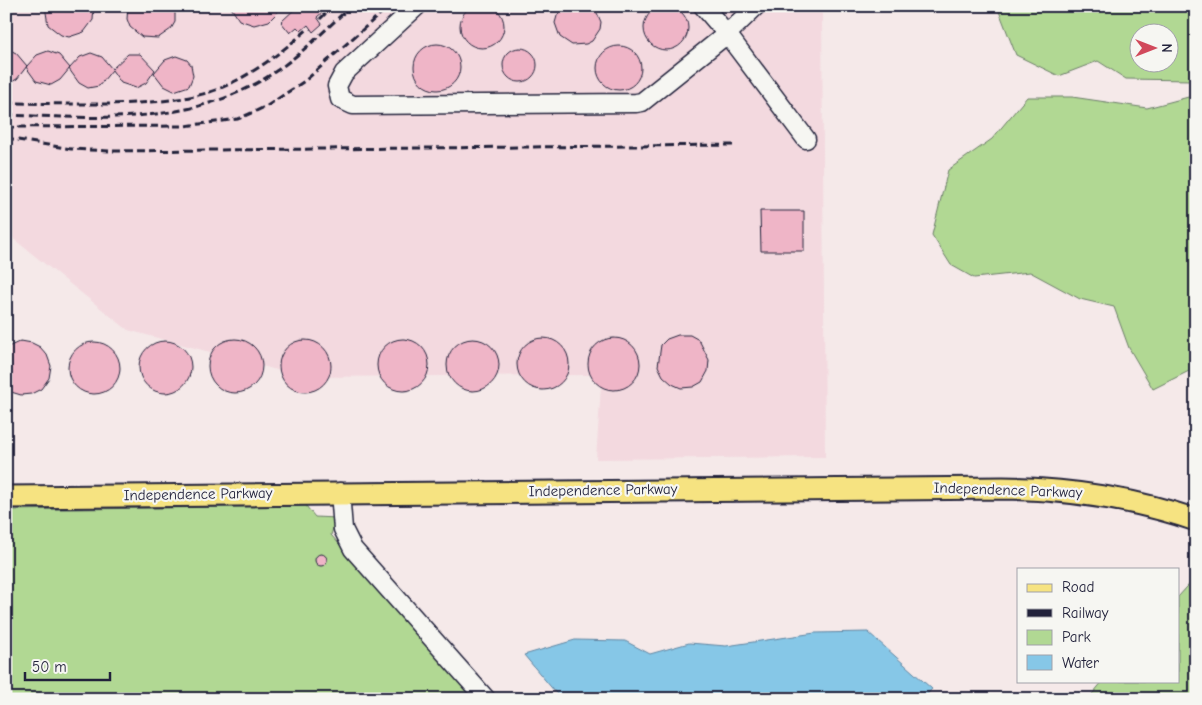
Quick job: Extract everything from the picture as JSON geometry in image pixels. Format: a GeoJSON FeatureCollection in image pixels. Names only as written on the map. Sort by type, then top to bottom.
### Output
{"type":"FeatureCollection","features":[{"type":"Feature","properties":{"kind":"main road","name":"Independence Parkway"},"geometry":{"type":"LineString","coordinates":[[6,496],[907,487],[1037,488],[1114,497],[1196,520]]}},
{"type":"Feature","properties":{"kind":"street"},"geometry":{"type":"LineString","coordinates":[[417,6],[344,73],[337,86],[340,99],[354,105],[642,102],[727,34],[756,6]]}},
{"type":"Feature","properties":{"kind":"street"},"geometry":{"type":"LineString","coordinates":[[703,6],[727,34],[806,139]]}},
{"type":"Feature","properties":{"kind":"street"},"geometry":{"type":"LineString","coordinates":[[340,492],[343,529],[353,549],[486,699]]}},
{"type":"Feature","properties":{"kind":"shaded area"},"geometry":{"type":"Polygon","coordinates":[[[6,6],[822,6],[825,457],[596,459],[601,387],[592,379],[592,375],[303,377],[128,330],[6,233],[6,6]]]}},
{"type":"Feature","properties":{"kind":"green space"},"geometry":{"type":"Polygon","coordinates":[[[997,6],[1196,6],[1196,68],[1191,80],[1126,79],[1098,61],[1059,76],[1016,55],[997,6]]]}},
{"type":"Feature","properties":{"kind":"green space"},"geometry":{"type":"Polygon","coordinates":[[[1196,95],[1195,368],[1153,389],[1129,348],[1114,307],[1080,299],[1030,272],[974,278],[951,265],[932,235],[948,170],[992,139],[1027,97],[1072,97],[1147,108],[1196,95]]]}},
{"type":"Feature","properties":{"kind":"green space"},"geometry":{"type":"Polygon","coordinates":[[[306,506],[315,517],[336,518],[331,535],[478,699],[6,699],[6,510],[306,506]]]}},
{"type":"Feature","properties":{"kind":"green space"},"geometry":{"type":"Polygon","coordinates":[[[1196,577],[1196,699],[1088,699],[1102,682],[1180,682],[1180,595],[1196,577]]]}},
{"type":"Feature","properties":{"kind":"water"},"geometry":{"type":"Polygon","coordinates":[[[868,632],[932,689],[923,699],[561,699],[524,655],[575,640],[625,641],[650,654],[689,643],[726,646],[815,633],[868,632]]]}},
{"type":"Feature","properties":{"kind":"building"},"geometry":{"type":"Polygon","coordinates":[[[486,4],[498,10],[503,17],[503,35],[498,42],[491,47],[478,48],[470,45],[463,38],[460,22],[463,14],[470,7],[486,4]]]}},
{"type":"Feature","properties":{"kind":"building"},"geometry":{"type":"Polygon","coordinates":[[[45,6],[94,6],[93,20],[84,32],[69,37],[61,35],[48,25],[45,6]]]}},
{"type":"Feature","properties":{"kind":"building"},"geometry":{"type":"Polygon","coordinates":[[[128,6],[175,6],[175,22],[171,29],[158,38],[142,37],[130,27],[127,19],[128,6]]]}},
{"type":"Feature","properties":{"kind":"building"},"geometry":{"type":"Polygon","coordinates":[[[230,6],[279,6],[277,13],[269,21],[254,25],[239,20],[230,6]]]}},
{"type":"Feature","properties":{"kind":"building"},"geometry":{"type":"Polygon","coordinates":[[[298,6],[302,6],[306,11],[312,6],[320,6],[324,11],[317,17],[322,24],[313,32],[308,25],[301,31],[297,27],[290,33],[281,22],[298,6]]]}},
{"type":"Feature","properties":{"kind":"building"},"geometry":{"type":"Polygon","coordinates":[[[563,6],[594,6],[601,22],[600,29],[592,41],[586,44],[572,45],[560,37],[555,23],[563,6]]]}},
{"type":"Feature","properties":{"kind":"building"},"geometry":{"type":"Polygon","coordinates":[[[670,6],[682,12],[687,19],[687,37],[682,44],[675,49],[662,50],[654,47],[647,40],[644,24],[647,16],[654,9],[670,6]]]}},
{"type":"Feature","properties":{"kind":"building"},"geometry":{"type":"Polygon","coordinates":[[[433,44],[441,44],[450,48],[456,54],[460,67],[456,80],[450,86],[441,90],[433,90],[424,86],[418,80],[414,71],[414,63],[418,54],[424,48],[433,44]]]}},
{"type":"Feature","properties":{"kind":"building"},"geometry":{"type":"Polygon","coordinates":[[[623,46],[635,52],[640,59],[640,77],[635,84],[628,89],[615,90],[607,87],[600,80],[597,64],[600,56],[607,49],[623,46]]]}},
{"type":"Feature","properties":{"kind":"building"},"geometry":{"type":"Polygon","coordinates":[[[6,48],[16,53],[27,66],[17,79],[6,85],[6,48]]]}},
{"type":"Feature","properties":{"kind":"building"},"geometry":{"type":"Polygon","coordinates":[[[520,48],[527,49],[532,53],[536,58],[536,72],[532,77],[527,81],[520,82],[513,81],[508,77],[504,72],[503,65],[504,58],[508,53],[513,49],[520,48]]]}},
{"type":"Feature","properties":{"kind":"building"},"geometry":{"type":"Polygon","coordinates":[[[48,51],[59,55],[70,68],[60,80],[51,85],[36,81],[26,67],[37,55],[48,51]]]}},
{"type":"Feature","properties":{"kind":"building"},"geometry":{"type":"Polygon","coordinates":[[[91,53],[102,57],[112,69],[128,54],[140,54],[155,70],[146,83],[136,88],[121,83],[112,70],[99,86],[88,88],[79,83],[69,69],[80,57],[91,53]]]}},
{"type":"Feature","properties":{"kind":"building"},"geometry":{"type":"Polygon","coordinates":[[[176,56],[187,60],[191,65],[193,76],[189,86],[174,91],[164,86],[154,73],[165,60],[176,56]]]}},
{"type":"Feature","properties":{"kind":"building"},"geometry":{"type":"Polygon","coordinates":[[[760,211],[804,211],[804,251],[761,251],[760,211]]]}},
{"type":"Feature","properties":{"kind":"building"},"geometry":{"type":"Polygon","coordinates":[[[678,335],[690,335],[699,340],[709,360],[708,371],[702,382],[693,387],[681,388],[672,384],[663,376],[658,366],[661,345],[667,339],[678,335]]]}},
{"type":"Feature","properties":{"kind":"building"},"geometry":{"type":"Polygon","coordinates":[[[538,338],[548,338],[562,345],[569,359],[569,369],[562,383],[548,390],[538,390],[528,386],[521,379],[517,369],[517,359],[521,349],[528,342],[538,338]]]}},
{"type":"Feature","properties":{"kind":"building"},"geometry":{"type":"Polygon","coordinates":[[[609,338],[619,338],[633,345],[640,359],[640,369],[633,383],[619,390],[609,390],[599,386],[592,379],[588,369],[588,359],[592,349],[599,342],[609,338]]]}},
{"type":"Feature","properties":{"kind":"building"},"geometry":{"type":"Polygon","coordinates":[[[235,339],[254,347],[262,366],[254,385],[235,393],[216,385],[208,366],[216,347],[235,339]]]}},
{"type":"Feature","properties":{"kind":"building"},"geometry":{"type":"Polygon","coordinates":[[[398,339],[408,339],[422,346],[429,360],[429,370],[422,384],[408,391],[398,391],[388,387],[381,380],[377,370],[377,360],[381,350],[388,343],[398,339]]]}},
{"type":"Feature","properties":{"kind":"building"},"geometry":{"type":"Polygon","coordinates":[[[468,339],[478,339],[492,346],[499,360],[499,370],[492,384],[478,391],[468,391],[458,387],[451,380],[447,370],[447,360],[451,350],[458,343],[468,339]]]}},
{"type":"Feature","properties":{"kind":"building"},"geometry":{"type":"Polygon","coordinates":[[[300,340],[310,340],[324,347],[331,361],[331,371],[324,385],[310,392],[300,392],[290,388],[283,381],[279,371],[279,361],[283,351],[290,344],[300,340]]]}},
{"type":"Feature","properties":{"kind":"building"},"geometry":{"type":"Polygon","coordinates":[[[21,341],[40,347],[47,355],[51,366],[49,378],[41,389],[31,394],[21,395],[11,392],[6,387],[6,348],[21,341]]]}},
{"type":"Feature","properties":{"kind":"building"},"geometry":{"type":"Polygon","coordinates":[[[160,341],[170,341],[184,348],[191,362],[191,372],[184,386],[170,393],[160,393],[150,389],[143,382],[139,372],[139,362],[143,352],[150,345],[160,341]]]}},
{"type":"Feature","properties":{"kind":"building"},"geometry":{"type":"Polygon","coordinates":[[[89,342],[99,342],[113,349],[120,363],[120,373],[113,387],[99,394],[89,394],[79,390],[72,383],[68,373],[68,363],[72,353],[79,346],[89,342]]]}},
{"type":"Feature","properties":{"kind":"building"},"geometry":{"type":"Polygon","coordinates":[[[319,554],[323,554],[327,560],[323,566],[319,566],[315,562],[315,558],[319,554]]]}},
{"type":"Feature","properties":{"kind":"railway"},"geometry":{"type":"LineString","coordinates":[[320,19],[333,6]]}},
{"type":"Feature","properties":{"kind":"railway"},"geometry":{"type":"LineString","coordinates":[[6,115],[76,117],[146,115],[180,110],[213,102],[245,89],[276,71],[305,48],[351,6]]}},
{"type":"Feature","properties":{"kind":"railway"},"geometry":{"type":"LineString","coordinates":[[6,127],[185,126],[238,119],[267,106],[306,80],[389,6]]}},
{"type":"Feature","properties":{"kind":"railway"},"geometry":{"type":"LineString","coordinates":[[6,103],[116,104],[173,100],[199,95],[221,88],[257,69],[309,28]]}},
{"type":"Feature","properties":{"kind":"railway"},"geometry":{"type":"LineString","coordinates":[[6,138],[71,149],[110,151],[736,145]]}}]}
